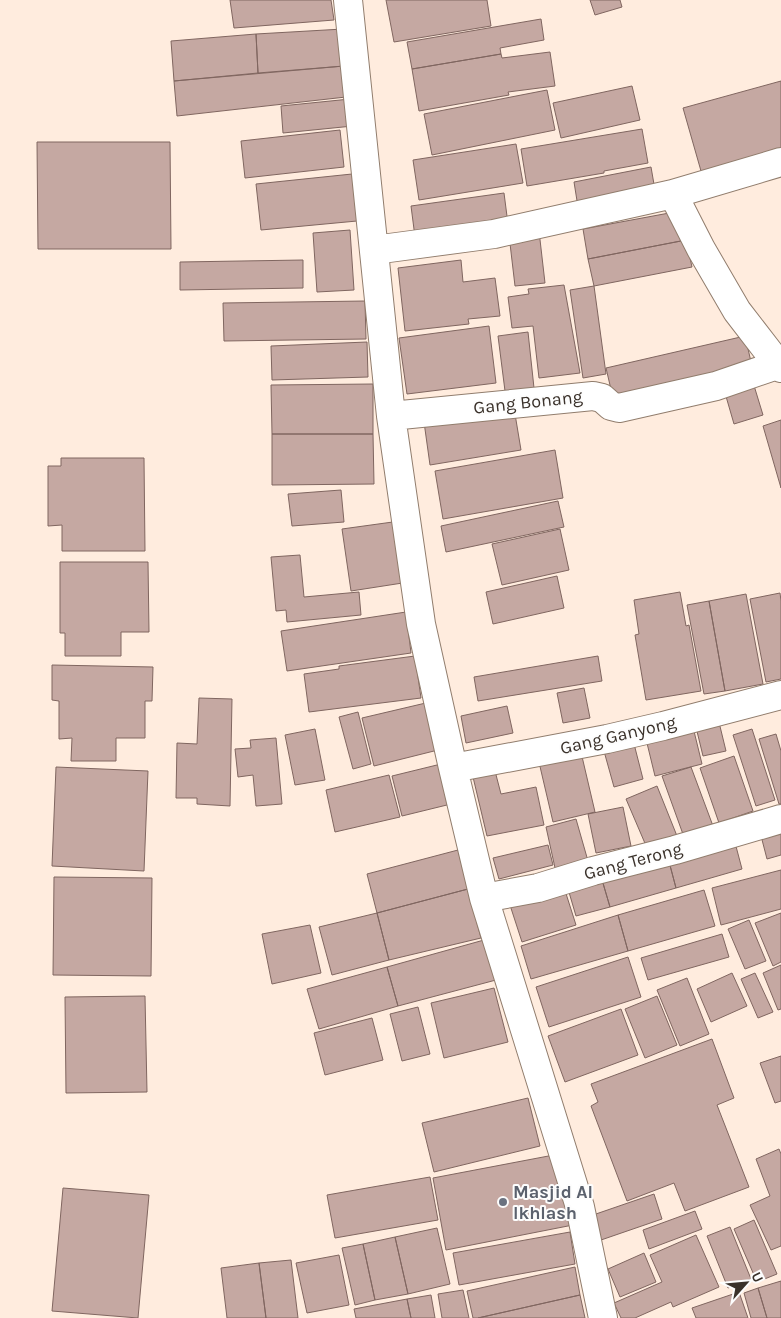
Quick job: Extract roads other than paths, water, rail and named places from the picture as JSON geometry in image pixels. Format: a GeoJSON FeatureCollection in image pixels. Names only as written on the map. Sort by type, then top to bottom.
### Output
{"type":"FeatureCollection","features":[{"type":"Feature","properties":{"kind":"street"},"geometry":{"type":"LineString","coordinates":[[348,0],[390,416],[422,624],[453,768],[484,898],[580,1207],[603,1318]]}},
{"type":"Feature","properties":{"kind":"street"},"geometry":{"type":"LineString","coordinates":[[374,250],[494,234],[673,194],[781,162]]}},
{"type":"Feature","properties":{"kind":"street"},"geometry":{"type":"LineString","coordinates":[[673,194],[701,249],[737,311],[779,366]]}},
{"type":"Feature","properties":{"kind":"street","name":"Gang Bonang"},"geometry":{"type":"LineString","coordinates":[[390,416],[593,396],[602,398],[611,406],[619,408],[716,386],[779,366]]}},
{"type":"Feature","properties":{"kind":"street","name":"Gang Ganyong"},"geometry":{"type":"LineString","coordinates":[[453,768],[607,739],[663,726],[763,698],[781,695]]}},
{"type":"Feature","properties":{"kind":"street","name":"Gang Terong"},"geometry":{"type":"LineString","coordinates":[[484,898],[538,888],[781,819]]}},
{"type":"Feature","properties":{"kind":"place","name":"Masjid Al Ikhlash"},"geometry":{"type":"Point","coordinates":[503,1202]}}]}
